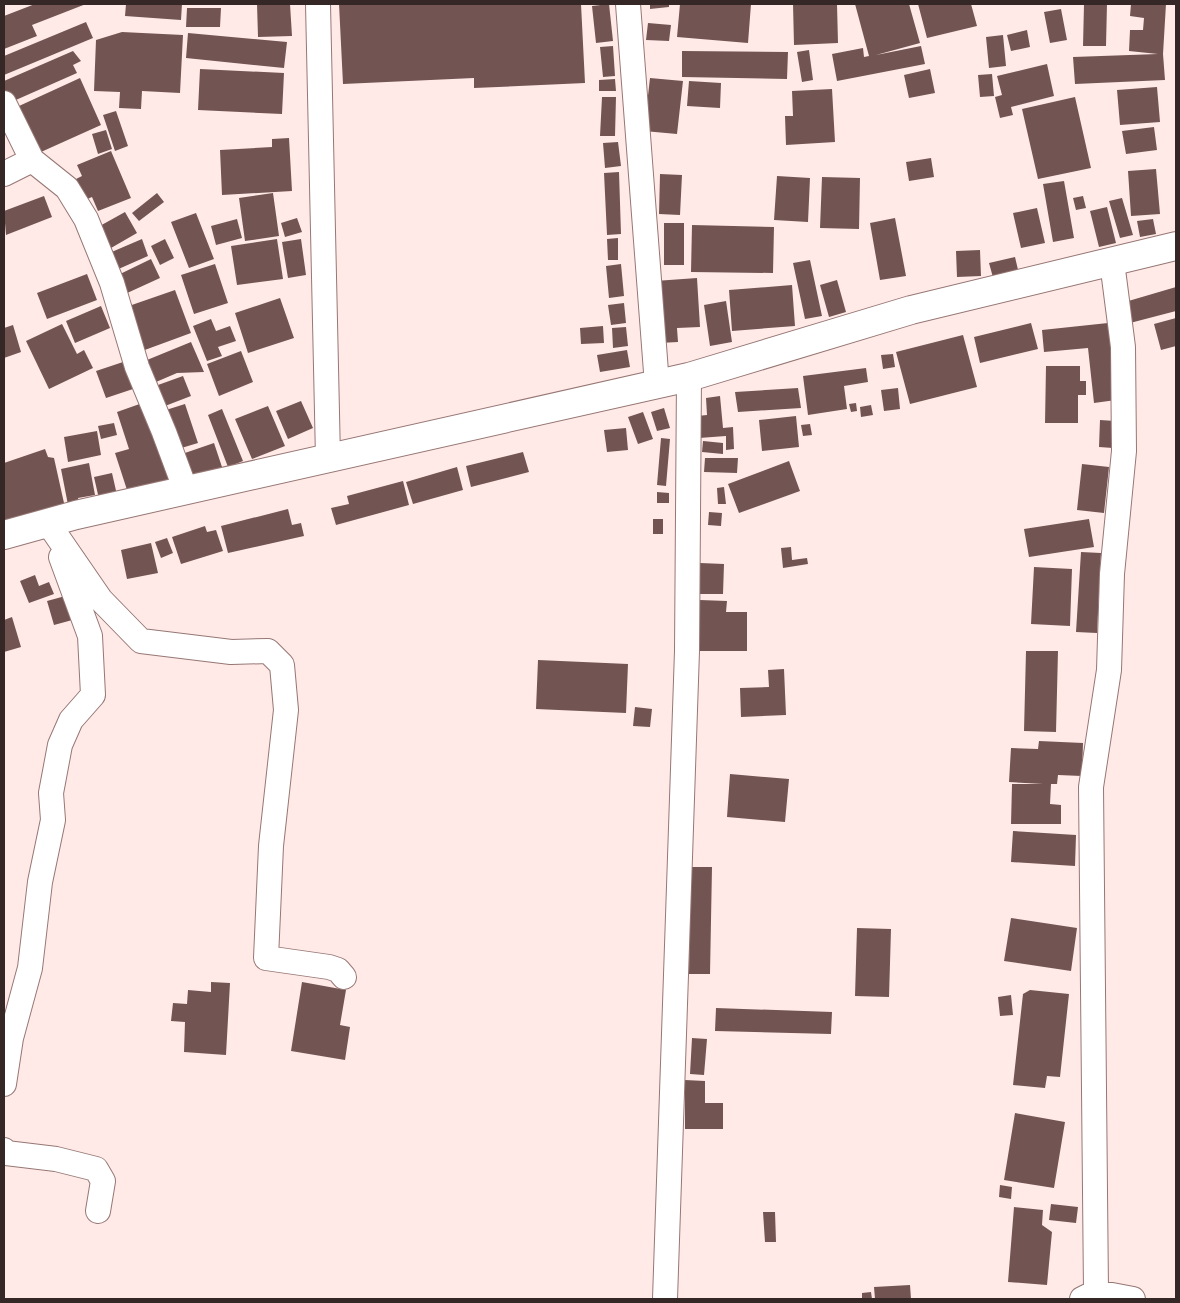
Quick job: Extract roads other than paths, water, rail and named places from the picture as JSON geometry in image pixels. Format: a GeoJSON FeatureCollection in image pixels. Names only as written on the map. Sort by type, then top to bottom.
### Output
{"type":"FeatureCollection","features":[{"type":"Feature","properties":{"kind":"street"},"geometry":{"type":"LineString","coordinates":[[318,4],[328,458]]}},
{"type":"Feature","properties":{"kind":"street"},"geometry":{"type":"LineString","coordinates":[[628,4],[657,385]]}},
{"type":"Feature","properties":{"kind":"street"},"geometry":{"type":"LineString","coordinates":[[4,103],[32,160],[67,188],[86,219],[112,283],[137,367],[186,491]]}},
{"type":"Feature","properties":{"kind":"street"},"geometry":{"type":"LineString","coordinates":[[4,174],[32,160]]}},
{"type":"Feature","properties":{"kind":"street"},"geometry":{"type":"LineString","coordinates":[[4,535],[48,523],[328,458],[657,385],[912,310],[1176,246]]}},
{"type":"Feature","properties":{"kind":"street"},"geometry":{"type":"LineString","coordinates":[[1112,262],[1123,347],[1124,451],[1112,574],[1109,670],[1091,787],[1089,1296],[1133,1299]]}},
{"type":"Feature","properties":{"kind":"street"},"geometry":{"type":"LineString","coordinates":[[665,1299],[686,661],[689,377]]}},
{"type":"Feature","properties":{"kind":"street"},"geometry":{"type":"LineString","coordinates":[[48,523],[100,600],[141,641],[231,652],[268,651],[282,665],[286,710],[271,846],[266,958],[329,967],[338,970],[344,977]]}},
{"type":"Feature","properties":{"kind":"street"},"geometry":{"type":"LineString","coordinates":[[4,1084],[11,1038],[30,968],[40,882],[53,820],[51,793],[60,745],[71,720],[93,695],[90,636],[48,523]]}},
{"type":"Feature","properties":{"kind":"street"},"geometry":{"type":"LineString","coordinates":[[4,1150],[6,1153],[56,1159],[96,1169],[103,1181],[98,1211]]}}]}
